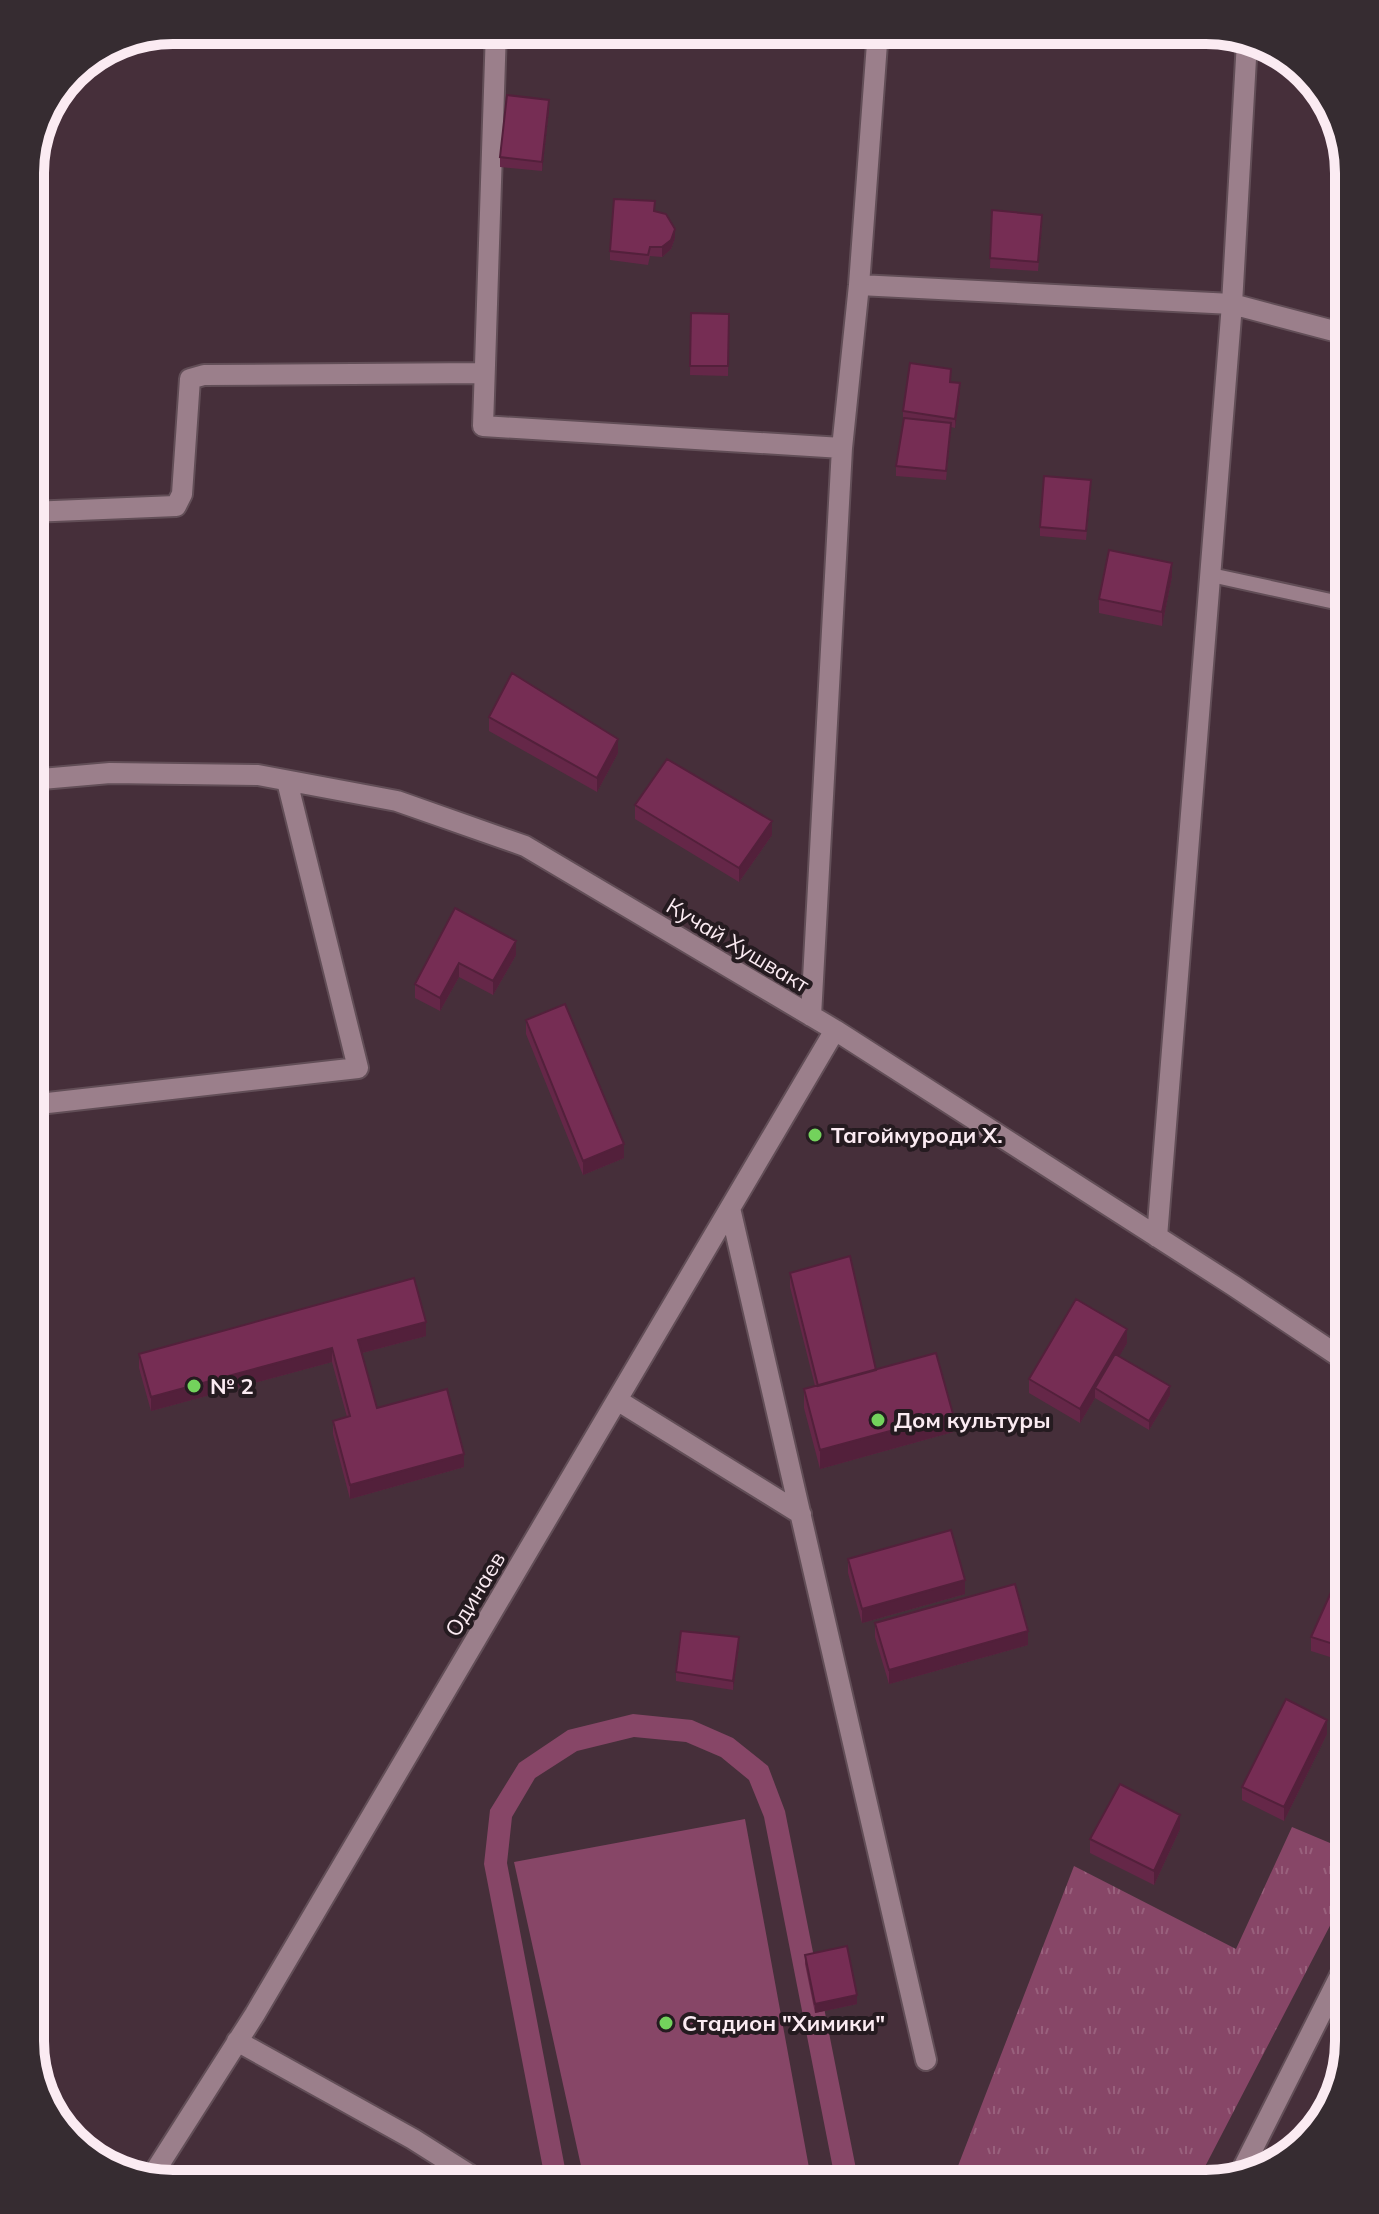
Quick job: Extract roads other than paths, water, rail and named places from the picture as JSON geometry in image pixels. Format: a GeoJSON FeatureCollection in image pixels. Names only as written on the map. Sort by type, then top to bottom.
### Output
{"type":"FeatureCollection","features":[{"type":"Feature","properties":{"kind":"street"},"geometry":{"type":"LineString","coordinates":[[496,44],[483,426],[842,448]]}},
{"type":"Feature","properties":{"kind":"street"},"geometry":{"type":"LineString","coordinates":[[811,1016],[842,448],[859,285],[877,44]]}},
{"type":"Feature","properties":{"kind":"street"},"geometry":{"type":"LineString","coordinates":[[1157,1237],[1232,304],[1246,51]]}},
{"type":"Feature","properties":{"kind":"street"},"geometry":{"type":"LineString","coordinates":[[859,285],[1232,304],[1335,331]]}},
{"type":"Feature","properties":{"kind":"street"},"geometry":{"type":"LineString","coordinates":[[44,511],[176,506],[182,494],[190,379],[204,375],[484,373]]}},
{"type":"Feature","properties":{"kind":"street","name":"Кучай Хушвакт"},"geometry":{"type":"LineString","coordinates":[[44,779],[110,773],[258,775],[397,801],[525,846],[835,1030],[1335,1354]]}},
{"type":"Feature","properties":{"kind":"street"},"geometry":{"type":"LineString","coordinates":[[44,1103],[358,1068],[287,781]]}},
{"type":"Feature","properties":{"kind":"street","name":"Одинаев"},"geometry":{"type":"LineString","coordinates":[[156,2169],[237,2041],[835,1030]]}},
{"type":"Feature","properties":{"kind":"street"},"geometry":{"type":"LineString","coordinates":[[730,1208],[926,2060]]}},
{"type":"Feature","properties":{"kind":"street"},"geometry":{"type":"LineString","coordinates":[[617,1400],[801,1514]]}},
{"type":"Feature","properties":{"kind":"street"},"geometry":{"type":"LineString","coordinates":[[1245,2164],[1335,1986]]}},
{"type":"Feature","properties":{"kind":"street"},"geometry":{"type":"LineString","coordinates":[[237,2041],[413,2139],[462,2170]]}},
{"type":"Feature","properties":{"kind":"lane"},"geometry":{"type":"LineString","coordinates":[[1211,575],[1335,602]]}},
{"type":"Feature","properties":{"kind":"place","name":"Тагоймуроди Х."},"geometry":{"type":"Point","coordinates":[815,1135]}},
{"type":"Feature","properties":{"kind":"place","name":"№ 2"},"geometry":{"type":"Point","coordinates":[194,1386]}},
{"type":"Feature","properties":{"kind":"place","name":"Дом культуры"},"geometry":{"type":"Point","coordinates":[878,1420]}},
{"type":"Feature","properties":{"kind":"place","name":"Стадион \"Химики\""},"geometry":{"type":"Point","coordinates":[666,2023]}}]}
